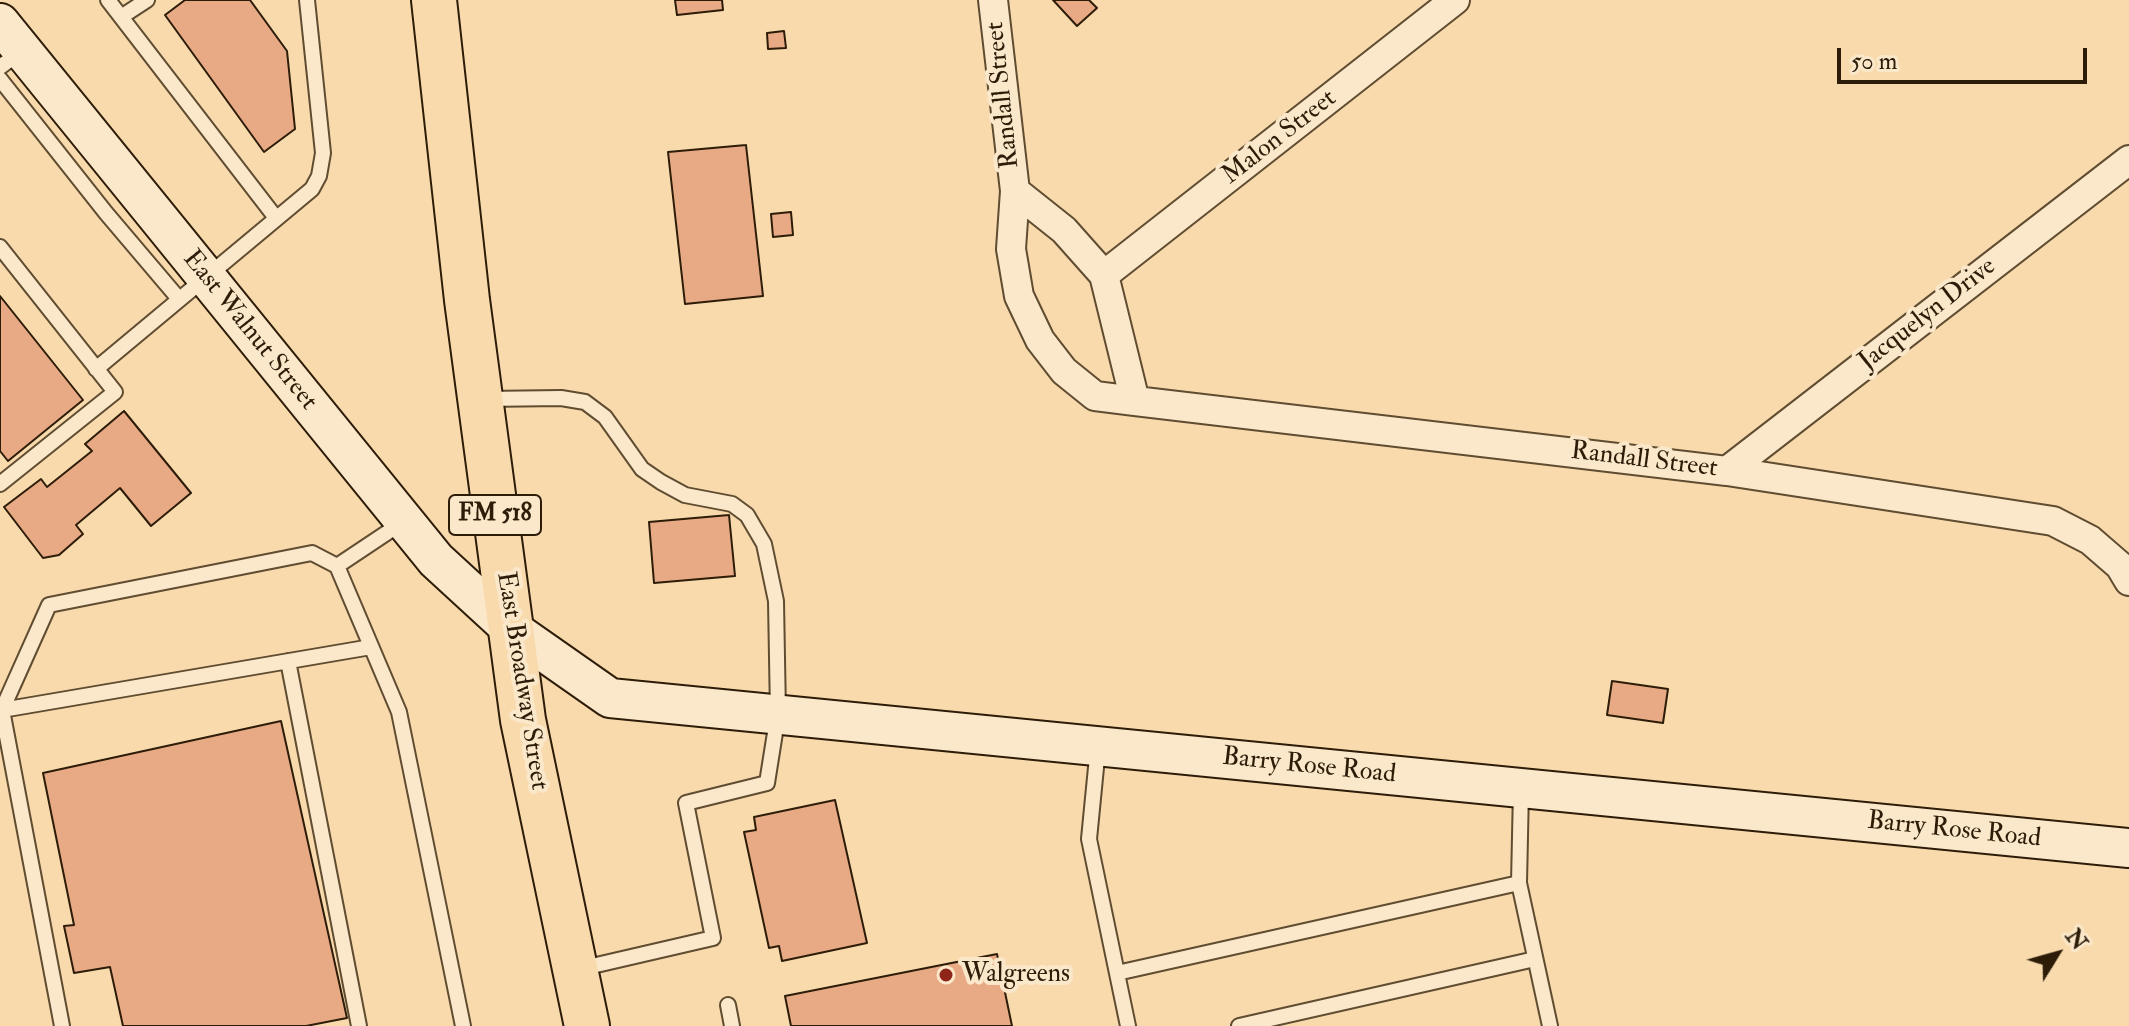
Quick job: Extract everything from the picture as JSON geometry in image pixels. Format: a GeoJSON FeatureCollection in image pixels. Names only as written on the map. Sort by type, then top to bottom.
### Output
{"type":"FeatureCollection","features":[{"type":"Feature","properties":{"kind":"main road","name":"East Broadway Street"},"geometry":{"type":"LineString","coordinates":[[434,0],[480,399],[523,720],[587,1026]]}},
{"type":"Feature","properties":{"kind":"main road","name":"East Walnut Street"},"geometry":{"type":"LineString","coordinates":[[6,55],[192,288],[436,560],[510,628]]}},
{"type":"Feature","properties":{"kind":"main road","name":"Barry Rose Road"},"geometry":{"type":"LineString","coordinates":[[510,628],[610,698],[2129,848]]}},
{"type":"Feature","properties":{"kind":"street","name":"Randall Street"},"geometry":{"type":"LineString","coordinates":[[993,0],[1015,191],[1011,249],[1019,296],[1040,340],[1064,371],[1095,396],[1727,471],[2053,521],[2090,540],[2120,566],[2129,581]]}},
{"type":"Feature","properties":{"kind":"street","name":"Malon Street"},"geometry":{"type":"LineString","coordinates":[[1104,275],[1455,0]]}},
{"type":"Feature","properties":{"kind":"street","name":"Jacquelyn Drive"},"geometry":{"type":"LineString","coordinates":[[1727,471],[2129,160]]}},
{"type":"Feature","properties":{"kind":"street","name":"Randall Street"},"geometry":{"type":"LineString","coordinates":[[1015,191],[1064,230],[1104,275],[1135,401]]}},
{"type":"Feature","properties":{"kind":"lane"},"geometry":{"type":"LineString","coordinates":[[108,0],[276,218]]}},
{"type":"Feature","properties":{"kind":"lane"},"geometry":{"type":"LineString","coordinates":[[121,17],[147,0]]}},
{"type":"Feature","properties":{"kind":"lane"},"geometry":{"type":"LineString","coordinates":[[96,369],[312,189],[319,176],[323,153],[307,0]]}},
{"type":"Feature","properties":{"kind":"lane"},"geometry":{"type":"LineString","coordinates":[[0,247],[115,392],[0,484]]}},
{"type":"Feature","properties":{"kind":"lane"},"geometry":{"type":"LineString","coordinates":[[480,399],[561,398],[585,402],[605,417],[642,469],[651,476],[685,495],[732,504],[747,515],[764,544],[776,601],[778,714],[767,783],[686,803],[713,938],[575,970]]}},
{"type":"Feature","properties":{"kind":"lane"},"geometry":{"type":"LineString","coordinates":[[337,566],[403,521]]}},
{"type":"Feature","properties":{"kind":"lane"},"geometry":{"type":"LineString","coordinates":[[62,1026],[2,710],[49,605],[312,553],[337,566],[399,712],[463,1026]]}},
{"type":"Feature","properties":{"kind":"lane"},"geometry":{"type":"LineString","coordinates":[[2,710],[371,647]]}},
{"type":"Feature","properties":{"kind":"lane"},"geometry":{"type":"LineString","coordinates":[[288,661],[359,1026]]}},
{"type":"Feature","properties":{"kind":"lane"},"geometry":{"type":"LineString","coordinates":[[1098,747],[1089,839],[1128,1026]]}},
{"type":"Feature","properties":{"kind":"lane"},"geometry":{"type":"LineString","coordinates":[[1521,788],[1519,883],[1550,1026]]}},
{"type":"Feature","properties":{"kind":"lane"},"geometry":{"type":"LineString","coordinates":[[1117,973],[1519,883]]}},
{"type":"Feature","properties":{"kind":"lane"},"geometry":{"type":"LineString","coordinates":[[1239,1026],[1535,959]]}},
{"type":"Feature","properties":{"kind":"lane"},"geometry":{"type":"LineString","coordinates":[[728,1005],[732,1026]]}},
{"type":"Feature","properties":{"kind":"building"},"geometry":{"type":"Polygon","coordinates":[[[185,0],[250,0],[287,51],[295,129],[264,152],[165,15],[185,0]]]}},
{"type":"Feature","properties":{"kind":"building"},"geometry":{"type":"Polygon","coordinates":[[[675,0],[722,0],[723,10],[677,15],[675,0]]]}},
{"type":"Feature","properties":{"kind":"building"},"geometry":{"type":"Polygon","coordinates":[[[1053,0],[1089,0],[1097,8],[1077,26],[1053,0]]]}},
{"type":"Feature","properties":{"kind":"building"},"geometry":{"type":"Polygon","coordinates":[[[784,31],[786,48],[768,49],[767,33],[784,31]]]}},
{"type":"Feature","properties":{"kind":"building"},"geometry":{"type":"Polygon","coordinates":[[[746,145],[763,296],[685,304],[668,152],[746,145]]]}},
{"type":"Feature","properties":{"kind":"building"},"geometry":{"type":"Polygon","coordinates":[[[791,212],[793,235],[773,237],[771,214],[791,212]]]}},
{"type":"Feature","properties":{"kind":"building"},"geometry":{"type":"Polygon","coordinates":[[[0,296],[83,400],[8,461],[0,451],[0,296]]]}},
{"type":"Feature","properties":{"kind":"building"},"geometry":{"type":"Polygon","coordinates":[[[124,411],[191,493],[151,526],[120,488],[76,525],[83,534],[59,555],[43,558],[4,507],[41,479],[47,487],[92,451],[85,444],[124,411]]]}},
{"type":"Feature","properties":{"kind":"building"},"geometry":{"type":"Polygon","coordinates":[[[729,515],[735,576],[654,583],[649,522],[729,515]]]}},
{"type":"Feature","properties":{"kind":"building"},"geometry":{"type":"Polygon","coordinates":[[[1612,681],[1668,689],[1663,723],[1607,715],[1612,681]]]}},
{"type":"Feature","properties":{"kind":"building"},"geometry":{"type":"Polygon","coordinates":[[[281,721],[347,1018],[306,1026],[123,1026],[110,967],[74,973],[64,926],[74,925],[43,773],[281,721]]]}},
{"type":"Feature","properties":{"kind":"building"},"geometry":{"type":"Polygon","coordinates":[[[835,800],[867,943],[782,961],[779,946],[769,948],[744,832],[756,830],[754,817],[835,800]]]}},
{"type":"Feature","properties":{"kind":"building","name":"Walgreens"},"geometry":{"type":"Polygon","coordinates":[[[997,954],[1012,1026],[791,1026],[785,996],[997,954]]]}},
{"type":"Feature","properties":{"kind":"place","name":"Walgreens"},"geometry":{"type":"Point","coordinates":[946,975]}}]}
